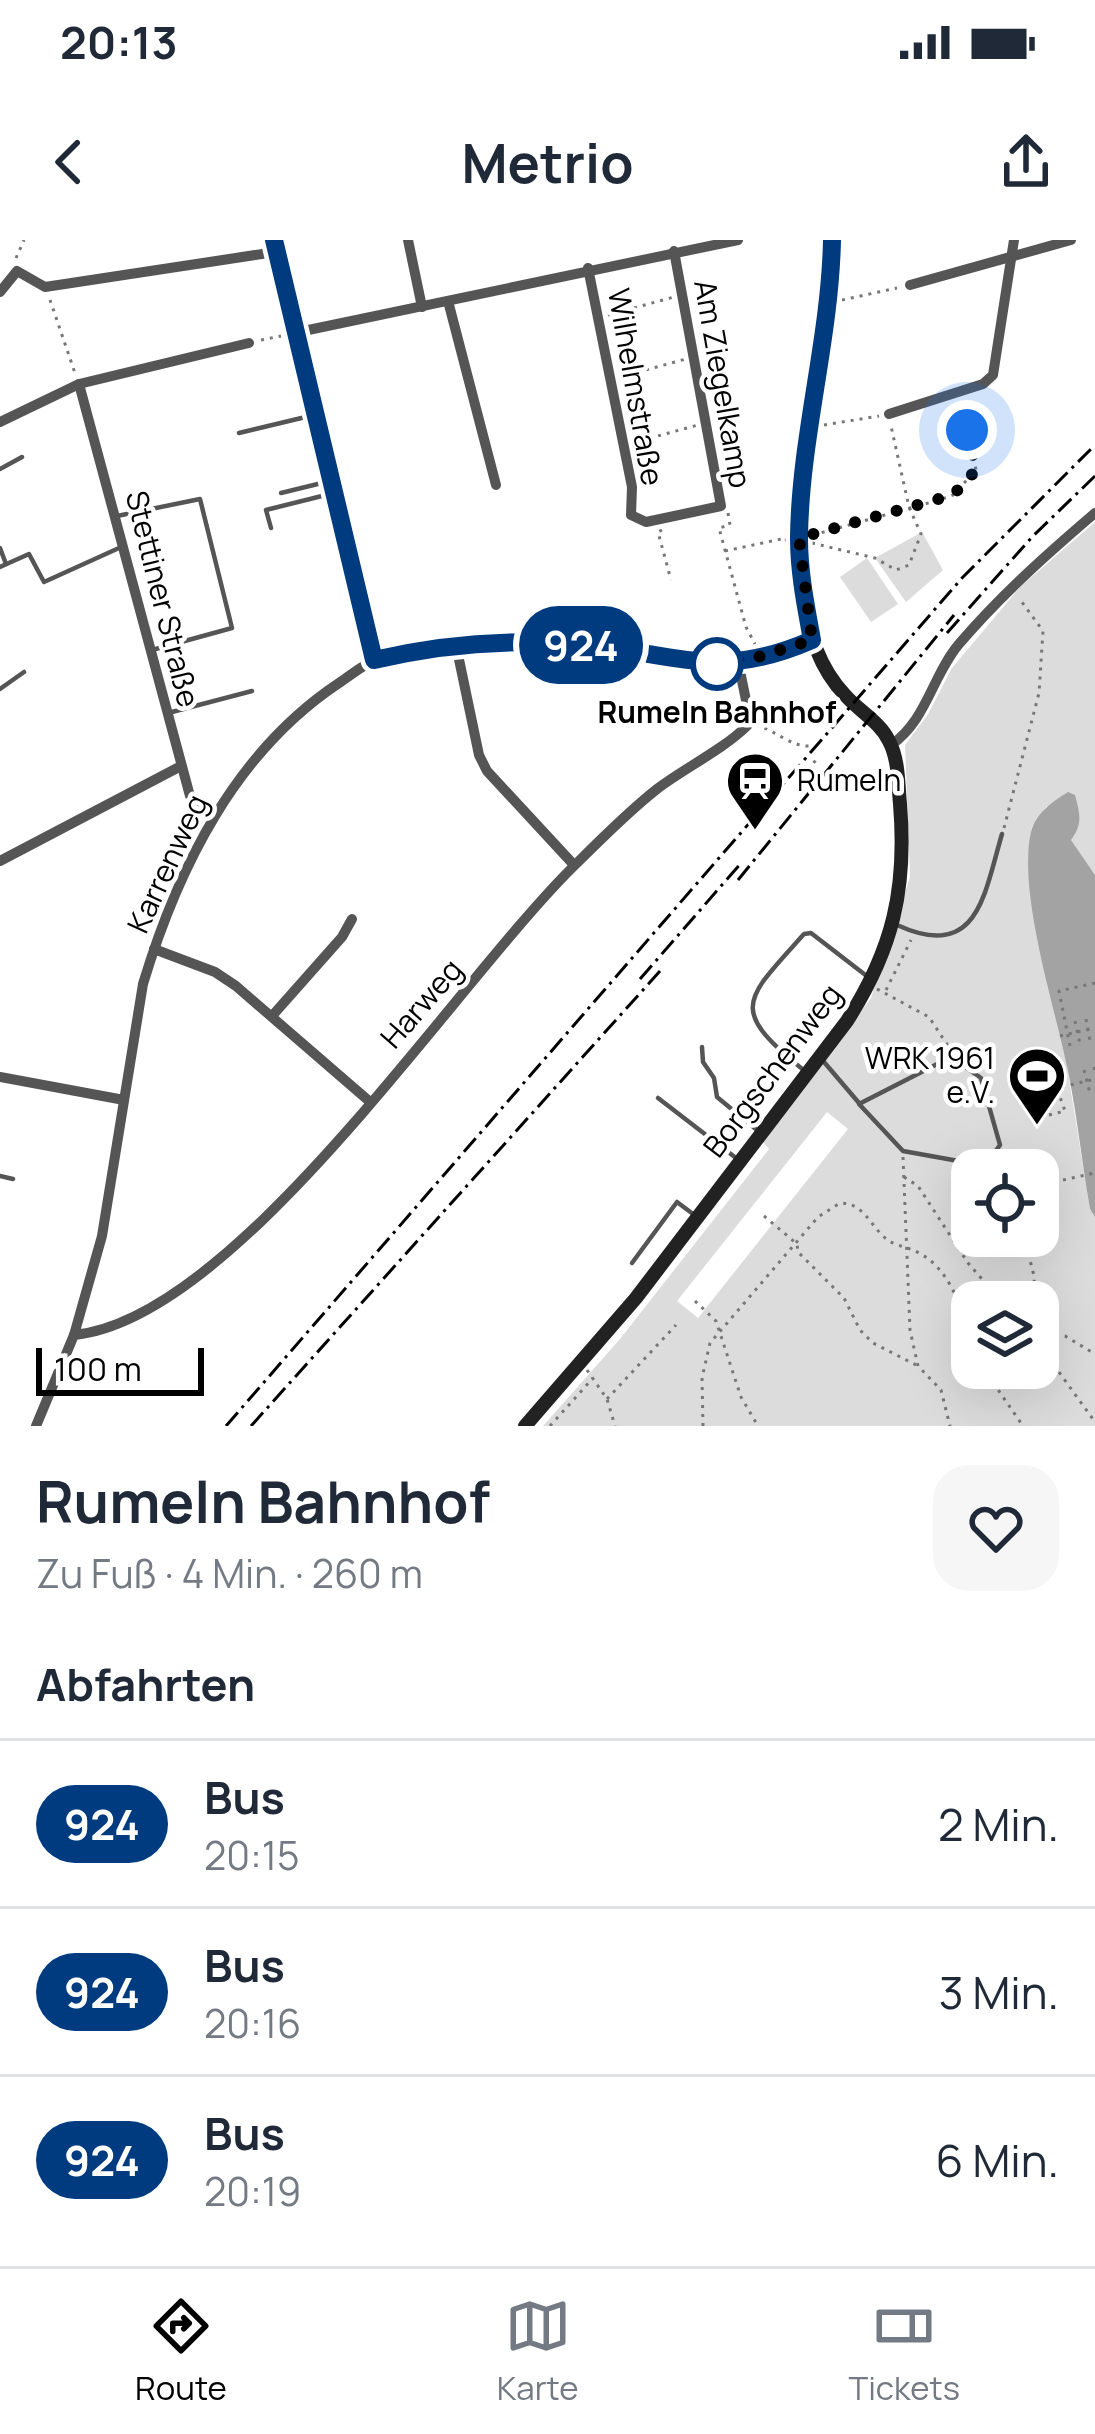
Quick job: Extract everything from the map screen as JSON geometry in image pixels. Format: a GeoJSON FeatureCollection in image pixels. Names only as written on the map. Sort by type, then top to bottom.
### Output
{"type":"FeatureCollection","features":[{"type":"Feature","properties":{"kind":"main road"},"geometry":{"type":"LineString","coordinates":[[832,240],[830,302],[810,427],[800,542],[812,640],[824,668],[891,745]]}},
{"type":"Feature","properties":{"kind":"main road","name":"Borgschenweg"},"geometry":{"type":"LineString","coordinates":[[525,1426],[697,1218],[876,986],[893,923],[903,848],[891,745]]}},
{"type":"Feature","properties":{"kind":"street"},"geometry":{"type":"LineString","coordinates":[[408,240],[422,307]]}},
{"type":"Feature","properties":{"kind":"street"},"geometry":{"type":"LineString","coordinates":[[294,333],[668,249],[738,240]]}},
{"type":"Feature","properties":{"kind":"street"},"geometry":{"type":"LineString","coordinates":[[889,414],[983,384],[993,375],[1014,240]]}},
{"type":"Feature","properties":{"kind":"street"},"geometry":{"type":"LineString","coordinates":[[910,285],[1071,240]]}},
{"type":"Feature","properties":{"kind":"street"},"geometry":{"type":"LineString","coordinates":[[0,292],[17,271],[45,287],[274,246],[374,660],[456,645],[554,644],[597,646],[691,663],[738,661],[812,640]]}},
{"type":"Feature","properties":{"kind":"street","name":"Am Ziegelkamp"},"geometry":{"type":"LineString","coordinates":[[631,514],[646,522],[721,506],[682,295],[668,249]]}},
{"type":"Feature","properties":{"kind":"street","name":"Wilhelmstraße"},"geometry":{"type":"LineString","coordinates":[[588,268],[625,445],[631,514]]}},
{"type":"Feature","properties":{"kind":"street"},"geometry":{"type":"LineString","coordinates":[[448,301],[496,485]]}},
{"type":"Feature","properties":{"kind":"street"},"geometry":{"type":"LineString","coordinates":[[0,422],[79,384],[249,343]]}},
{"type":"Feature","properties":{"kind":"street","name":"Stettiner Straße"},"geometry":{"type":"LineString","coordinates":[[79,384],[190,796],[217,811]]}},
{"type":"Feature","properties":{"kind":"street"},"geometry":{"type":"LineString","coordinates":[[891,745],[922,712],[957,647],[1010,587],[1095,513]]}},
{"type":"Feature","properties":{"kind":"street"},"geometry":{"type":"LineString","coordinates":[[456,645],[479,755],[488,771],[574,865]]}},
{"type":"Feature","properties":{"kind":"street","name":"Karrenweg"},"geometry":{"type":"LineString","coordinates":[[36,1426],[74,1335],[101,1236],[143,984],[154,949],[217,811],[236,781],[313,701],[374,660]]}},
{"type":"Feature","properties":{"kind":"street"},"geometry":{"type":"LineString","coordinates":[[738,661],[748,723]]}},
{"type":"Feature","properties":{"kind":"street","name":"Harweg"},"geometry":{"type":"LineString","coordinates":[[74,1335],[95,1333],[129,1318],[207,1269],[261,1222],[574,865],[656,790],[748,723]]}},
{"type":"Feature","properties":{"kind":"street"},"geometry":{"type":"LineString","coordinates":[[0,861],[181,766]]}},
{"type":"Feature","properties":{"kind":"street"},"geometry":{"type":"LineString","coordinates":[[272,1016],[342,937],[352,919]]}},
{"type":"Feature","properties":{"kind":"street"},"geometry":{"type":"LineString","coordinates":[[154,949],[214,972],[369,1101]]}},
{"type":"Feature","properties":{"kind":"street"},"geometry":{"type":"LineString","coordinates":[[0,1077],[124,1100]]}},
{"type":"Feature","properties":{"kind":"lane"},"geometry":{"type":"LineString","coordinates":[[239,434],[314,415]]}},
{"type":"Feature","properties":{"kind":"lane"},"geometry":{"type":"LineString","coordinates":[[0,470],[22,457]]}},
{"type":"Feature","properties":{"kind":"lane"},"geometry":{"type":"LineString","coordinates":[[281,493],[332,487]]}},
{"type":"Feature","properties":{"kind":"lane"},"geometry":{"type":"LineString","coordinates":[[271,528],[266,510],[332,487]]}},
{"type":"Feature","properties":{"kind":"lane"},"geometry":{"type":"LineString","coordinates":[[117,516],[200,499],[222,585],[232,628],[151,650]]}},
{"type":"Feature","properties":{"kind":"lane"},"geometry":{"type":"LineString","coordinates":[[0,548],[3,565],[29,554],[44,582],[124,545]]}},
{"type":"Feature","properties":{"kind":"lane"},"geometry":{"type":"LineString","coordinates":[[0,689],[24,672]]}},
{"type":"Feature","properties":{"kind":"lane"},"geometry":{"type":"LineString","coordinates":[[167,713],[252,691]]}},
{"type":"Feature","properties":{"kind":"lane"},"geometry":{"type":"LineString","coordinates":[[893,923],[930,938],[958,933],[974,917],[1002,834]]}},
{"type":"Feature","properties":{"kind":"lane"},"geometry":{"type":"LineString","coordinates":[[808,1073],[766,1039],[756,1024],[751,1010],[755,990],[804,934],[811,933],[876,986]]}},
{"type":"Feature","properties":{"kind":"lane"},"geometry":{"type":"LineString","coordinates":[[702,1047],[717,1097],[762,1133]]}},
{"type":"Feature","properties":{"kind":"lane"},"geometry":{"type":"LineString","coordinates":[[820,1058],[859,1104],[903,1151],[964,1162],[989,1160],[998,1152],[1000,1144],[981,1078],[951,1057],[859,1104]]}},
{"type":"Feature","properties":{"kind":"lane"},"geometry":{"type":"LineString","coordinates":[[658,1098],[740,1161]]}},
{"type":"Feature","properties":{"kind":"lane"},"geometry":{"type":"LineString","coordinates":[[0,1176],[13,1179]]}},
{"type":"Feature","properties":{"kind":"lane"},"geometry":{"type":"LineString","coordinates":[[632,1263],[677,1202],[697,1218]]}},
{"type":"Feature","properties":{"kind":"path"},"geometry":{"type":"LineString","coordinates":[[17,271],[15,261],[24,240]]}},
{"type":"Feature","properties":{"kind":"path"},"geometry":{"type":"LineString","coordinates":[[830,302],[910,285]]}},
{"type":"Feature","properties":{"kind":"path"},"geometry":{"type":"LineString","coordinates":[[45,287],[79,384]]}},
{"type":"Feature","properties":{"kind":"path"},"geometry":{"type":"LineString","coordinates":[[601,317],[682,295]]}},
{"type":"Feature","properties":{"kind":"path"},"geometry":{"type":"LineString","coordinates":[[249,343],[294,333]]}},
{"type":"Feature","properties":{"kind":"path"},"geometry":{"type":"LineString","coordinates":[[612,379],[694,357]]}},
{"type":"Feature","properties":{"kind":"path"},"geometry":{"type":"LineString","coordinates":[[725,551],[787,538],[788,547],[953,495],[976,470],[957,391]]}},
{"type":"Feature","properties":{"kind":"path"},"geometry":{"type":"LineString","coordinates":[[800,542],[875,558],[896,570],[909,565],[920,534],[909,508],[889,414],[810,427]]}},
{"type":"Feature","properties":{"kind":"path"},"geometry":{"type":"LineString","coordinates":[[625,445],[706,423]]}},
{"type":"Feature","properties":{"kind":"path"},"geometry":{"type":"LineString","coordinates":[[721,506],[727,505],[730,525],[719,528],[758,657]]}},
{"type":"Feature","properties":{"kind":"path"},"geometry":{"type":"LineString","coordinates":[[659,519],[671,580]]}},
{"type":"Feature","properties":{"kind":"path"},"geometry":{"type":"LineString","coordinates":[[1002,834],[1039,693],[1043,631],[1010,587]]}},
{"type":"Feature","properties":{"kind":"path"},"geometry":{"type":"LineString","coordinates":[[748,723],[776,730],[798,746],[810,746]]}},
{"type":"Feature","properties":{"kind":"path"},"geometry":{"type":"LineString","coordinates":[[808,770],[819,756]]}},
{"type":"Feature","properties":{"kind":"path"},"geometry":{"type":"LineString","coordinates":[[915,933],[876,986],[929,1017],[949,1042],[951,1057]]}},
{"type":"Feature","properties":{"kind":"path"},"geometry":{"type":"LineString","coordinates":[[1059,991],[1095,983]]}},
{"type":"Feature","properties":{"kind":"path"},"geometry":{"type":"LineString","coordinates":[[1057,984],[1070,1046]]}},
{"type":"Feature","properties":{"kind":"path"},"geometry":{"type":"LineString","coordinates":[[1085,1018],[1092,1029],[1090,1041]]}},
{"type":"Feature","properties":{"kind":"path"},"geometry":{"type":"LineString","coordinates":[[1076,1021],[1081,1044]]}},
{"type":"Feature","properties":{"kind":"path"},"geometry":{"type":"LineString","coordinates":[[1060,1036],[1092,1029]]}},
{"type":"Feature","properties":{"kind":"path"},"geometry":{"type":"LineString","coordinates":[[1084,1070],[1090,1093]]}},
{"type":"Feature","properties":{"kind":"path"},"geometry":{"type":"LineString","coordinates":[[1062,1087],[1087,1081],[1094,1073]]}},
{"type":"Feature","properties":{"kind":"path"},"geometry":{"type":"LineString","coordinates":[[1049,1115],[1065,1111],[1060,1097],[1064,1096]]}},
{"type":"Feature","properties":{"kind":"path"},"geometry":{"type":"LineString","coordinates":[[903,1151],[910,1330],[918,1366]]}},
{"type":"Feature","properties":{"kind":"path"},"geometry":{"type":"LineString","coordinates":[[1063,1180],[1095,1173]]}},
{"type":"Feature","properties":{"kind":"path"},"geometry":{"type":"LineString","coordinates":[[903,1177],[919,1186],[984,1281]]}},
{"type":"Feature","properties":{"kind":"path"},"geometry":{"type":"LineString","coordinates":[[703,1426],[702,1378],[710,1343],[828,1208],[849,1203],[884,1238],[937,1262],[951,1288]]}},
{"type":"Feature","properties":{"kind":"path"},"geometry":{"type":"LineString","coordinates":[[764,1216],[844,1298],[860,1330],[873,1343],[918,1366],[941,1390],[950,1426]]}},
{"type":"Feature","properties":{"kind":"path"},"geometry":{"type":"LineString","coordinates":[[695,1301],[716,1321],[741,1397],[758,1426]]}},
{"type":"Feature","properties":{"kind":"path"},"geometry":{"type":"LineString","coordinates":[[607,1399],[676,1325]]}},
{"type":"Feature","properties":{"kind":"path"},"geometry":{"type":"LineString","coordinates":[[1059,1335],[1095,1354]]}},
{"type":"Feature","properties":{"kind":"path"},"geometry":{"type":"LineString","coordinates":[[579,1363],[607,1399],[615,1426]]}},
{"type":"Feature","properties":{"kind":"path"},"geometry":{"type":"LineString","coordinates":[[1059,1372],[1095,1422]]}},
{"type":"Feature","properties":{"kind":"path"},"geometry":{"type":"LineString","coordinates":[[550,1426],[593,1378]]}},
{"type":"Feature","properties":{"kind":"path"},"geometry":{"type":"LineString","coordinates":[[997,1389],[1023,1426]]}},
{"type":"Feature","properties":{"kind":"shaded area"},"geometry":{"type":"Polygon","coordinates":[[[1095,522],[1095,875],[1047,806],[1032,827],[1028,856],[1048,988],[1095,1217],[1095,1426],[543,1426],[620,1339],[769,1149],[763,1142],[871,998],[910,877],[905,745],[952,668],[1020,587],[1095,522]],[[827,1112],[677,1301],[698,1318],[848,1129],[827,1112]]]}},
{"type":"Feature","properties":{"kind":"shaded area"},"geometry":{"type":"Polygon","coordinates":[[[922,532],[943,570],[906,602],[875,558],[922,532]]]}},
{"type":"Feature","properties":{"kind":"shaded area"},"geometry":{"type":"Polygon","coordinates":[[[867,558],[898,604],[871,622],[840,577],[867,558]]]}},
{"type":"Feature","properties":{"kind":"shaded area"},"geometry":{"type":"Polygon","coordinates":[[[1068,792],[1075,795],[1079,813],[1071,840],[1095,875],[1095,1217],[1029,882],[1033,825],[1068,792]]]}},
{"type":"Feature","properties":{"kind":"railway"},"geometry":{"type":"LineString","coordinates":[[226,1426],[962,578],[1095,445]]}},
{"type":"Feature","properties":{"kind":"railway"},"geometry":{"type":"LineString","coordinates":[[947,633],[1032,537],[1095,476]]}},
{"type":"Feature","properties":{"kind":"railway"},"geometry":{"type":"LineString","coordinates":[[738,880],[954,615]]}},
{"type":"Feature","properties":{"kind":"railway"},"geometry":{"type":"LineString","coordinates":[[640,979],[742,862]]}},
{"type":"Feature","properties":{"kind":"railway"},"geometry":{"type":"LineString","coordinates":[[251,1426],[660,971]]}},
{"type":"Feature","properties":{"kind":"bus line","name":"924"},"geometry":{"type":"LineString","coordinates":[[274,240],[374,660],[456,645],[554,644],[717,664],[812,640],[799,538],[830,302],[832,240]]}},
{"type":"Feature","properties":{"kind":"place","name":"Rumeln Bahnhof"},"geometry":{"type":"Point","coordinates":[717,664]}},
{"type":"Feature","properties":{"kind":"place","name":"Rumeln"},"geometry":{"type":"Point","coordinates":[755,832]}},
{"type":"Feature","properties":{"kind":"place","name":"WRK 1961 e.V."},"geometry":{"type":"Point","coordinates":[1037,1127]}},
{"type":"Feature","properties":{"kind":"route"},"geometry":{"type":"LineString","coordinates":[[717,664],[812,640],[799,538],[953,495],[976,470],[967,430]]}}]}
